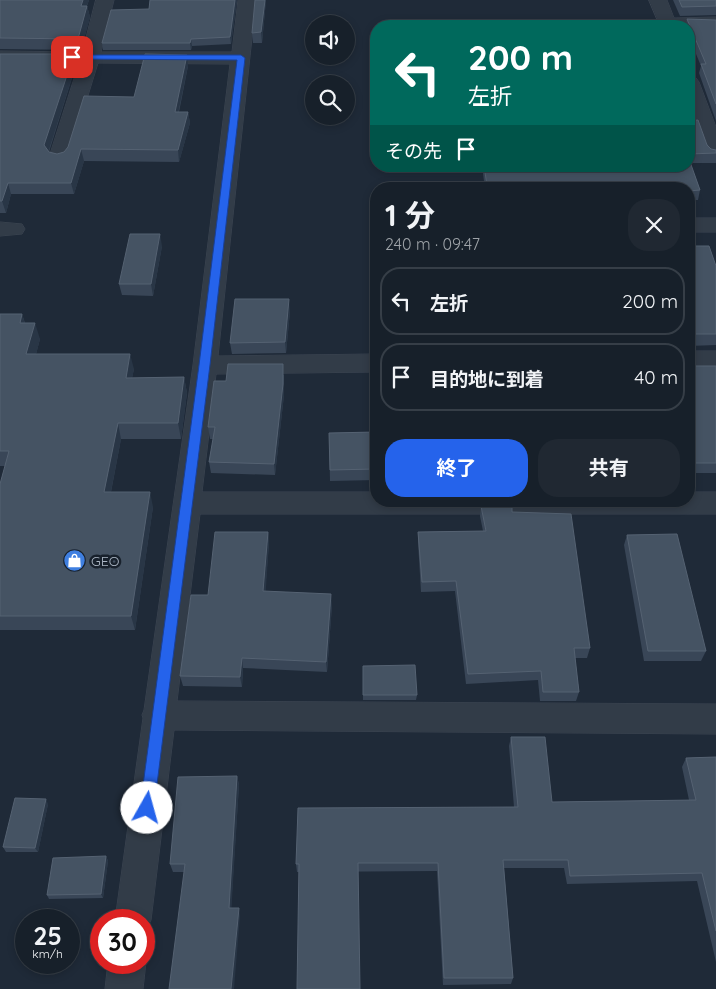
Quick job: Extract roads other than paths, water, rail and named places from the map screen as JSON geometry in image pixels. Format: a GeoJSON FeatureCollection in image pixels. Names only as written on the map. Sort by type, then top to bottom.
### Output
{"type":"FeatureCollection","features":[{"type":"Feature","properties":{"kind":"street"},"geometry":{"type":"LineString","coordinates":[[59,158],[90,57],[105,0]]}},
{"type":"Feature","properties":{"kind":"street"},"geometry":{"type":"LineString","coordinates":[[134,909],[204,365],[241,58],[246,0]]}},
{"type":"Feature","properties":{"kind":"street"},"geometry":{"type":"LineString","coordinates":[[658,0],[666,20]]}},
{"type":"Feature","properties":{"kind":"street"},"geometry":{"type":"LineString","coordinates":[[695,23],[716,22]]}},
{"type":"Feature","properties":{"kind":"street"},"geometry":{"type":"LineString","coordinates":[[0,57],[241,58]]}},
{"type":"Feature","properties":{"kind":"street"},"geometry":{"type":"LineString","coordinates":[[695,96],[716,153]]}},
{"type":"Feature","properties":{"kind":"street"},"geometry":{"type":"LineString","coordinates":[[695,225],[716,225]]}},
{"type":"Feature","properties":{"kind":"street"},"geometry":{"type":"LineString","coordinates":[[695,360],[716,360]]}},
{"type":"Feature","properties":{"kind":"street"},"geometry":{"type":"LineString","coordinates":[[204,365],[370,363]]}},
{"type":"Feature","properties":{"kind":"street"},"geometry":{"type":"LineString","coordinates":[[187,503],[370,503]]}},
{"type":"Feature","properties":{"kind":"street"},"geometry":{"type":"LineString","coordinates":[[695,503],[716,503]]}},
{"type":"Feature","properties":{"kind":"street"},"geometry":{"type":"LineString","coordinates":[[158,715],[716,719]]}},
{"type":"Feature","properties":{"kind":"street"},"geometry":{"type":"LineString","coordinates":[[124,989],[126,974]]}},
{"type":"Feature","properties":{"kind":"place","name":"GEO"},"geometry":{"type":"Point","coordinates":[75,561]}}]}
